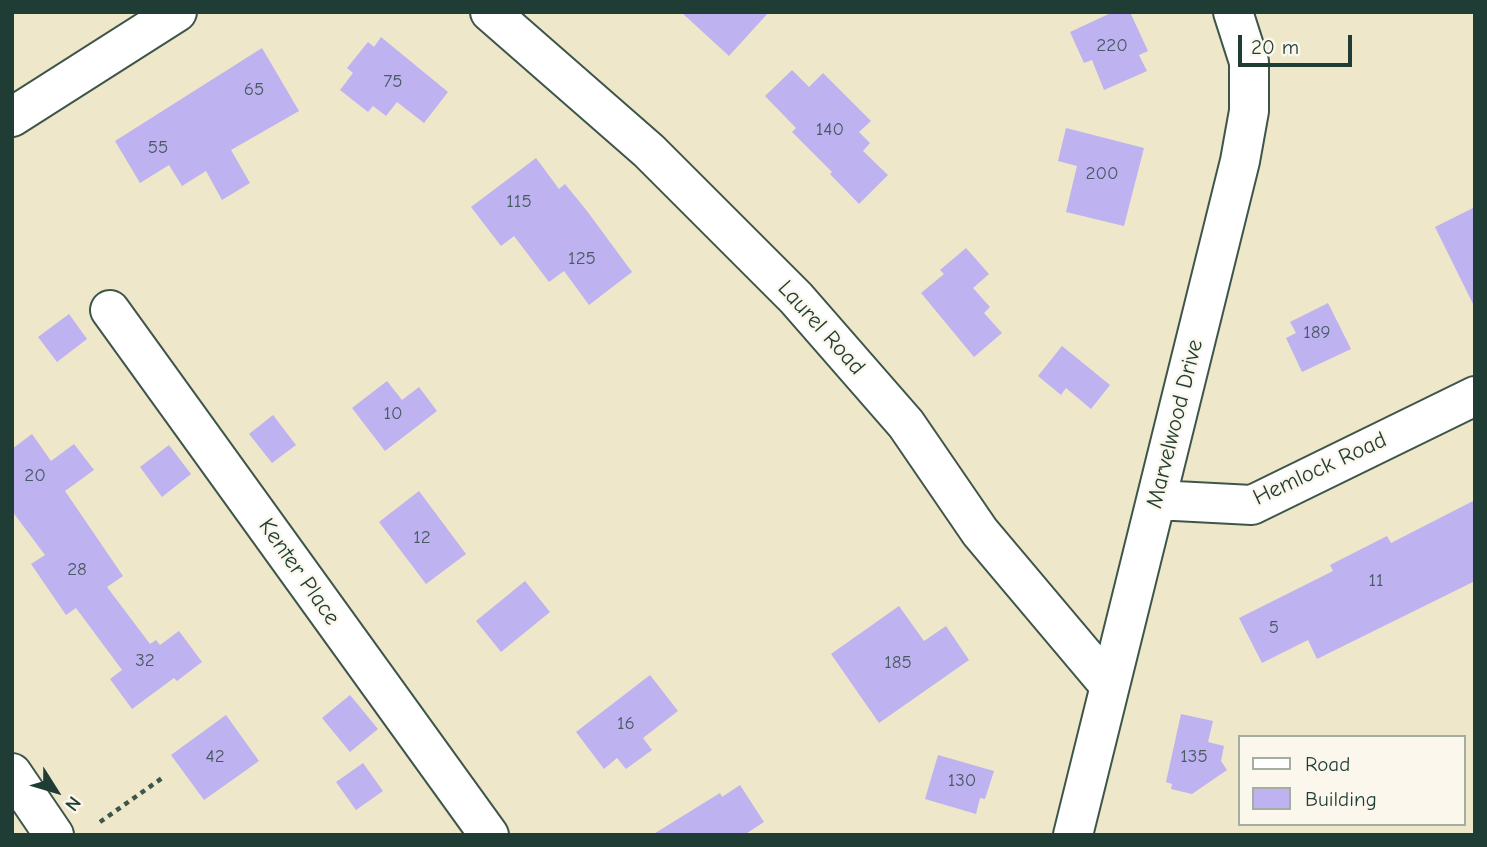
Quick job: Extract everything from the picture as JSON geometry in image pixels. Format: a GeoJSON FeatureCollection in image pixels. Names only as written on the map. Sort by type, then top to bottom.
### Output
{"type":"FeatureCollection","features":[{"type":"Feature","properties":{"kind":"street"},"geometry":{"type":"LineString","coordinates":[[12,117],[177,12]]}},
{"type":"Feature","properties":{"kind":"street","name":"Laurel Road"},"geometry":{"type":"LineString","coordinates":[[490,12],[649,151],[796,298],[906,424],[980,532],[1109,685]]}},
{"type":"Feature","properties":{"kind":"street","name":"Marvelwood Drive"},"geometry":{"type":"LineString","coordinates":[[1073,835],[1240,161],[1249,111],[1249,62],[1233,12]]}},
{"type":"Feature","properties":{"kind":"street","name":"Kenter Place"},"geometry":{"type":"LineString","coordinates":[[110,310],[489,835]]}},
{"type":"Feature","properties":{"kind":"street","name":"Hemlock Road"},"geometry":{"type":"LineString","coordinates":[[1156,500],[1252,505],[1475,396]]}},
{"type":"Feature","properties":{"kind":"street"},"geometry":{"type":"LineString","coordinates":[[12,773],[54,835]]}},
{"type":"Feature","properties":{"kind":"path"},"geometry":{"type":"LineString","coordinates":[[100,822],[165,776]]}},
{"type":"Feature","properties":{"kind":"building"},"geometry":{"type":"Polygon","coordinates":[[[681,12],[769,12],[729,56],[681,12]]]}},
{"type":"Feature","properties":{"kind":"building"},"geometry":{"type":"Polygon","coordinates":[[[1113,12],[1130,12],[1148,51],[1139,55],[1147,71],[1104,90],[1092,60],[1084,63],[1070,32],[1113,12]]]}},
{"type":"Feature","properties":{"kind":"building"},"geometry":{"type":"Polygon","coordinates":[[[381,37],[448,92],[424,123],[397,102],[386,116],[373,106],[368,112],[340,90],[353,73],[347,68],[368,42],[374,47],[381,37]]]}},
{"type":"Feature","properties":{"kind":"building"},"geometry":{"type":"Polygon","coordinates":[[[262,48],[299,111],[231,150],[250,183],[222,200],[206,171],[182,186],[169,165],[140,183],[115,141],[262,48]]]}},
{"type":"Feature","properties":{"kind":"building"},"geometry":{"type":"Polygon","coordinates":[[[792,70],[809,87],[823,73],[871,121],[859,132],[870,143],[863,151],[888,175],[859,204],[792,132],[796,128],[765,96],[792,70]]]}},
{"type":"Feature","properties":{"kind":"building"},"geometry":{"type":"Polygon","coordinates":[[[1066,128],[1144,148],[1124,226],[1066,212],[1077,166],[1058,161],[1066,128]]]}},
{"type":"Feature","properties":{"kind":"building"},"geometry":{"type":"Polygon","coordinates":[[[536,158],[559,189],[565,184],[632,272],[589,305],[564,271],[549,282],[514,236],[501,246],[471,207],[536,158]]]}},
{"type":"Feature","properties":{"kind":"building"},"geometry":{"type":"Polygon","coordinates":[[[1475,207],[1475,308],[1435,227],[1475,207]]]}},
{"type":"Feature","properties":{"kind":"building"},"geometry":{"type":"Polygon","coordinates":[[[966,248],[989,274],[973,288],[990,307],[984,313],[1002,333],[974,357],[921,293],[944,274],[940,270],[966,248]]]}},
{"type":"Feature","properties":{"kind":"building"},"geometry":{"type":"Polygon","coordinates":[[[1328,303],[1351,349],[1302,372],[1286,338],[1296,333],[1290,322],[1328,303]]]}},
{"type":"Feature","properties":{"kind":"building"},"geometry":{"type":"Polygon","coordinates":[[[69,314],[87,339],[57,362],[38,337],[69,314]]]}},
{"type":"Feature","properties":{"kind":"building"},"geometry":{"type":"Polygon","coordinates":[[[1062,346],[1110,385],[1091,409],[1066,388],[1061,395],[1038,376],[1062,346]]]}},
{"type":"Feature","properties":{"kind":"building"},"geometry":{"type":"Polygon","coordinates":[[[387,381],[402,400],[419,387],[437,411],[385,451],[352,408],[387,381]]]}},
{"type":"Feature","properties":{"kind":"building"},"geometry":{"type":"Polygon","coordinates":[[[273,415],[296,445],[272,463],[249,434],[273,415]]]}},
{"type":"Feature","properties":{"kind":"building"},"geometry":{"type":"Polygon","coordinates":[[[32,434],[51,461],[74,444],[94,470],[65,491],[123,576],[107,587],[150,644],[156,640],[160,645],[179,631],[202,662],[177,681],[174,678],[132,709],[110,679],[122,670],[76,608],[66,615],[31,564],[45,555],[12,511],[12,449],[32,434]]]}},
{"type":"Feature","properties":{"kind":"building"},"geometry":{"type":"Polygon","coordinates":[[[169,445],[191,474],[162,497],[140,467],[169,445]]]}},
{"type":"Feature","properties":{"kind":"building"},"geometry":{"type":"Polygon","coordinates":[[[419,491],[466,554],[426,584],[379,522],[419,491]]]}},
{"type":"Feature","properties":{"kind":"building"},"geometry":{"type":"Polygon","coordinates":[[[1475,500],[1475,581],[1317,659],[1308,640],[1262,663],[1239,618],[1333,571],[1330,565],[1387,536],[1391,543],[1475,500]]]}},
{"type":"Feature","properties":{"kind":"building"},"geometry":{"type":"Polygon","coordinates":[[[525,581],[550,612],[501,652],[476,621],[525,581]]]}},
{"type":"Feature","properties":{"kind":"building"},"geometry":{"type":"Polygon","coordinates":[[[899,606],[924,641],[946,626],[969,660],[879,723],[831,654],[899,606]]]}},
{"type":"Feature","properties":{"kind":"building"},"geometry":{"type":"Polygon","coordinates":[[[650,675],[678,711],[643,738],[652,750],[626,769],[617,758],[604,769],[576,732],[650,675]]]}},
{"type":"Feature","properties":{"kind":"building"},"geometry":{"type":"Polygon","coordinates":[[[350,695],[378,729],[350,752],[322,718],[350,695]]]}},
{"type":"Feature","properties":{"kind":"building"},"geometry":{"type":"Polygon","coordinates":[[[1181,714],[1213,721],[1208,742],[1224,746],[1221,761],[1227,770],[1192,794],[1171,789],[1172,784],[1166,782],[1181,714]]]}},
{"type":"Feature","properties":{"kind":"building"},"geometry":{"type":"Polygon","coordinates":[[[226,715],[259,761],[204,800],[171,755],[226,715]]]}},
{"type":"Feature","properties":{"kind":"building"},"geometry":{"type":"Polygon","coordinates":[[[938,755],[994,771],[985,799],[980,798],[976,814],[925,799],[938,755]]]}},
{"type":"Feature","properties":{"kind":"building"},"geometry":{"type":"Polygon","coordinates":[[[363,763],[383,791],[356,810],[336,782],[363,763]]]}},
{"type":"Feature","properties":{"kind":"building"},"geometry":{"type":"Polygon","coordinates":[[[740,785],[764,822],[744,835],[652,835],[720,793],[722,797],[740,785]]]}}]}
